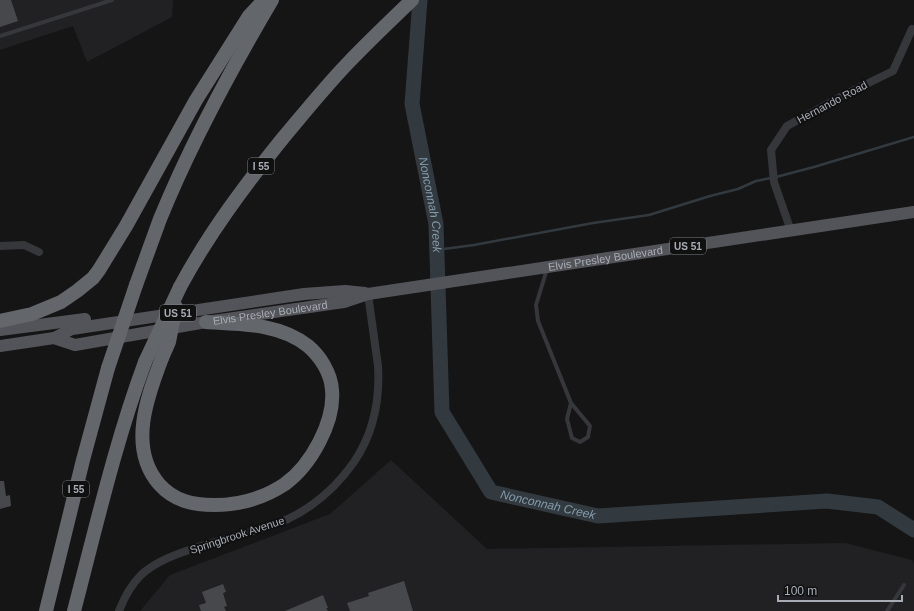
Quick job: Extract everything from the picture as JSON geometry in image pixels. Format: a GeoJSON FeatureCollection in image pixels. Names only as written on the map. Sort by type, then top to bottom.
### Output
{"type":"FeatureCollection","features":[{"type":"Feature","properties":{"kind":"highway"},"geometry":{"type":"LineString","coordinates":[[25,326],[48,318],[68,306],[83,292],[113,249],[204,87],[249,16],[264,0]]}},
{"type":"Feature","properties":{"kind":"highway","name":"I 55"},"geometry":{"type":"LineString","coordinates":[[46,611],[83,460],[108,368],[136,284],[160,219],[194,143],[222,88],[272,0]]}},
{"type":"Feature","properties":{"kind":"highway","name":"I 55"},"geometry":{"type":"LineString","coordinates":[[74,611],[111,469],[136,387],[145,362],[183,282],[202,249],[238,196],[294,124],[346,64],[412,0]]}},
{"type":"Feature","properties":{"kind":"highway"},"geometry":{"type":"LineString","coordinates":[[0,321],[25,316],[46,309],[60,302],[92,278]]}},
{"type":"Feature","properties":{"kind":"highway"},"geometry":{"type":"LineString","coordinates":[[183,282],[169,342],[149,394],[143,416],[142,437],[144,454],[148,467],[161,487],[182,501],[194,504],[226,505],[242,503],[271,492],[286,483],[308,460],[318,447],[329,418],[332,402],[332,390],[327,371],[317,355],[307,346],[285,334],[260,327],[206,322]]}},
{"type":"Feature","properties":{"kind":"highway"},"geometry":{"type":"LineString","coordinates":[[83,611],[98,518]]}},
{"type":"Feature","properties":{"kind":"main road","name":"Elvis Presley Boulevard"},"geometry":{"type":"LineString","coordinates":[[54,338],[75,345],[206,322],[344,302],[368,294],[385,291],[911,212]]}},
{"type":"Feature","properties":{"kind":"main road","name":"Elvis Presley Boulevard"},"geometry":{"type":"LineString","coordinates":[[0,346],[54,338],[72,329],[304,294],[345,291],[368,294]]}},
{"type":"Feature","properties":{"kind":"main road"},"geometry":{"type":"LineString","coordinates":[[0,330],[108,316],[144,318]]}},
{"type":"Feature","properties":{"kind":"street","name":"Hernando Road"},"geometry":{"type":"LineString","coordinates":[[791,231],[774,182],[772,150],[787,126],[846,94],[893,71],[912,29]]}},
{"type":"Feature","properties":{"kind":"street"},"geometry":{"type":"LineString","coordinates":[[0,246],[24,245],[39,252]]}},
{"type":"Feature","properties":{"kind":"street","name":"Springbrook Avenue"},"geometry":{"type":"LineString","coordinates":[[118,611],[126,595],[137,580],[142,574],[155,565],[183,552],[288,518],[312,505],[343,477],[357,457],[368,436],[377,403],[379,385],[378,366],[368,294]]}},
{"type":"Feature","properties":{"kind":"lane"},"geometry":{"type":"LineString","coordinates":[[0,36],[112,0]]}},
{"type":"Feature","properties":{"kind":"lane"},"geometry":{"type":"LineString","coordinates":[[547,267],[536,305],[536,311],[538,321],[571,403],[590,426],[588,437],[580,442],[572,438],[567,419],[571,403]]}},
{"type":"Feature","properties":{"kind":"lane"},"geometry":{"type":"LineString","coordinates":[[887,611],[904,585]]}},
{"type":"Feature","properties":{"kind":"shaded area"},"geometry":{"type":"Polygon","coordinates":[[[0,0],[173,0],[172,17],[87,62],[73,26],[0,50],[0,0]]]}},
{"type":"Feature","properties":{"kind":"shaded area"},"geometry":{"type":"Polygon","coordinates":[[[391,460],[487,549],[845,543],[912,560],[914,564],[914,611],[140,611],[170,575],[330,514],[391,460]]]}},
{"type":"Feature","properties":{"kind":"building"},"geometry":{"type":"Polygon","coordinates":[[[0,0],[11,0],[18,21],[0,27],[0,0]]]}},
{"type":"Feature","properties":{"kind":"building"},"geometry":{"type":"Polygon","coordinates":[[[0,481],[4,481],[6,496],[10,495],[11,506],[0,509],[0,481]]]}},
{"type":"Feature","properties":{"kind":"building"},"geometry":{"type":"Polygon","coordinates":[[[404,581],[413,611],[350,611],[347,603],[369,596],[368,593],[404,581]]]}},
{"type":"Feature","properties":{"kind":"building"},"geometry":{"type":"Polygon","coordinates":[[[223,584],[226,592],[223,593],[227,606],[224,607],[226,611],[201,611],[199,605],[206,603],[202,592],[223,584]]]}},
{"type":"Feature","properties":{"kind":"building"},"geometry":{"type":"Polygon","coordinates":[[[323,595],[328,611],[285,611],[323,595]]]}},
{"type":"Feature","properties":{"kind":"waterway","name":"Nonconnah Creek"},"geometry":{"type":"LineString","coordinates":[[420,0],[412,104],[436,224],[442,412],[491,492],[598,516],[827,501],[878,507],[914,530]]}},
{"type":"Feature","properties":{"kind":"waterway"},"geometry":{"type":"LineString","coordinates":[[776,177],[914,137]]}},
{"type":"Feature","properties":{"kind":"waterway"},"geometry":{"type":"LineString","coordinates":[[436,250],[474,245],[593,223],[649,215],[738,189],[756,181],[771,178]]}}]}
